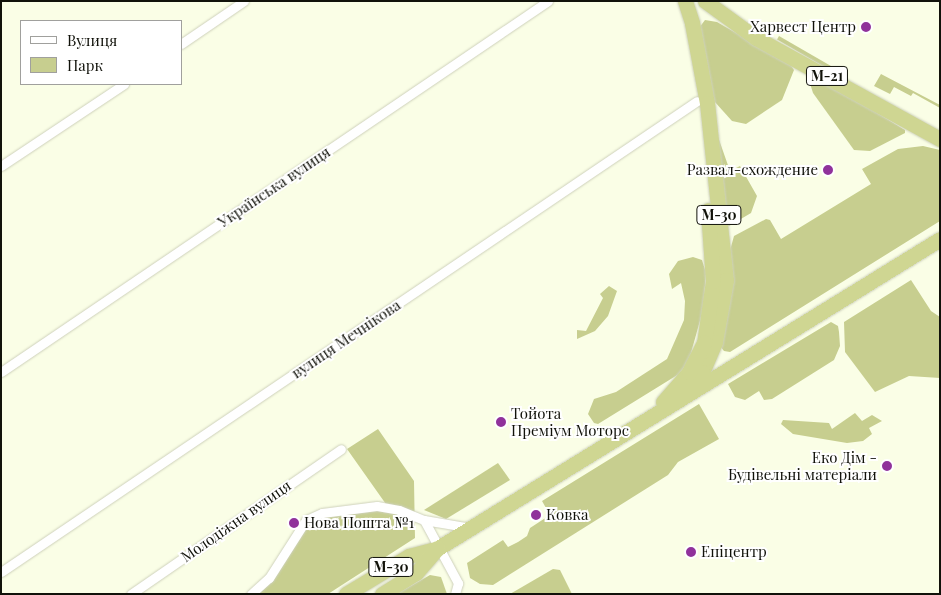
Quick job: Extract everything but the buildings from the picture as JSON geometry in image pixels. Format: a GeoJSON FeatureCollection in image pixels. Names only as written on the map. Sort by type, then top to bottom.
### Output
{"type":"FeatureCollection","features":[{"type":"Feature","properties":{"kind":"highway"},"geometry":{"type":"LineString","coordinates":[[685,1],[700,64],[693,103],[713,258],[713,281],[705,340],[706,364],[717,376]]}},
{"type":"Feature","properties":{"kind":"highway","name":"М-21"},"geometry":{"type":"LineString","coordinates":[[706,1],[756,38],[940,139]]}},
{"type":"Feature","properties":{"kind":"highway","name":"М-30"},"geometry":{"type":"LineString","coordinates":[[346,594],[409,556],[438,548],[680,398],[706,364],[715,342],[726,280],[700,64]]}},
{"type":"Feature","properties":{"kind":"highway"},"geometry":{"type":"LineString","coordinates":[[680,398],[940,239]]}},
{"type":"Feature","properties":{"kind":"highway","name":"М-30"},"geometry":{"type":"LineString","coordinates":[[651,415],[689,372],[705,340]]}},
{"type":"Feature","properties":{"kind":"highway","name":"М-30"},"geometry":{"type":"LineString","coordinates":[[382,594],[416,573],[438,548]]}},
{"type":"Feature","properties":{"kind":"street"},"geometry":{"type":"LineString","coordinates":[[182,43],[244,1]]}},
{"type":"Feature","properties":{"kind":"street","name":"Українська вулиця"},"geometry":{"type":"LineString","coordinates":[[1,372],[548,1]]}},
{"type":"Feature","properties":{"kind":"street"},"geometry":{"type":"LineString","coordinates":[[1,166],[122,85]]}},
{"type":"Feature","properties":{"kind":"street","name":"вулиця Мечнікова"},"geometry":{"type":"LineString","coordinates":[[1,572],[693,103]]}},
{"type":"Feature","properties":{"kind":"street","name":"Молодіжна вулиця"},"geometry":{"type":"LineString","coordinates":[[131,594],[341,449]]}},
{"type":"Feature","properties":{"kind":"street"},"geometry":{"type":"LineString","coordinates":[[251,594],[269,578],[300,528],[314,516],[377,506],[399,510],[424,520],[472,528]]}},
{"type":"Feature","properties":{"kind":"street"},"geometry":{"type":"LineString","coordinates":[[424,520],[458,583],[455,594]]}},
{"type":"Feature","properties":{"kind":"green space"},"geometry":{"type":"Polygon","coordinates":[[[705,20],[717,22],[790,64],[794,70],[782,100],[746,124],[732,121],[714,101],[699,28],[705,20]]]}},
{"type":"Feature","properties":{"kind":"green space"},"geometry":{"type":"Polygon","coordinates":[[[779,36],[845,74],[843,77],[777,39],[779,36]]]}},
{"type":"Feature","properties":{"kind":"green space"},"geometry":{"type":"Polygon","coordinates":[[[813,74],[905,130],[905,133],[870,151],[854,150],[813,93],[809,80],[813,74]]]}},
{"type":"Feature","properties":{"kind":"green space"},"geometry":{"type":"Polygon","coordinates":[[[881,74],[940,105],[940,108],[913,93],[911,96],[894,87],[890,94],[874,86],[881,74]]]}},
{"type":"Feature","properties":{"kind":"green space"},"geometry":{"type":"Polygon","coordinates":[[[717,134],[730,171],[740,166],[757,196],[751,213],[729,226],[726,225],[717,134]]]}},
{"type":"Feature","properties":{"kind":"green space"},"geometry":{"type":"Polygon","coordinates":[[[923,146],[940,150],[940,221],[730,352],[724,351],[719,345],[729,254],[734,236],[766,219],[770,220],[781,239],[871,184],[862,169],[898,149],[923,146]]]}},
{"type":"Feature","properties":{"kind":"green space"},"geometry":{"type":"Polygon","coordinates":[[[693,257],[702,260],[706,273],[703,310],[689,360],[679,374],[598,424],[594,423],[588,414],[594,399],[616,392],[667,359],[684,320],[685,301],[681,283],[672,289],[669,274],[678,261],[693,257]]]}},
{"type":"Feature","properties":{"kind":"green space"},"geometry":{"type":"Polygon","coordinates":[[[911,280],[931,311],[940,317],[940,378],[909,376],[875,392],[845,352],[844,322],[911,280]]]}},
{"type":"Feature","properties":{"kind":"green space"},"geometry":{"type":"Polygon","coordinates":[[[609,286],[617,291],[608,316],[595,331],[577,339],[577,330],[586,331],[603,298],[600,294],[609,286]]]}},
{"type":"Feature","properties":{"kind":"green space"},"geometry":{"type":"Polygon","coordinates":[[[831,322],[838,326],[839,332],[840,346],[834,360],[772,399],[764,400],[759,391],[745,400],[735,397],[728,384],[831,322]]]}},
{"type":"Feature","properties":{"kind":"green space"},"geometry":{"type":"Polygon","coordinates":[[[699,404],[719,439],[678,462],[668,475],[493,585],[480,584],[470,578],[467,563],[503,540],[508,547],[518,542],[527,536],[530,528],[550,515],[542,501],[699,404]]]}},
{"type":"Feature","properties":{"kind":"green space"},"geometry":{"type":"Polygon","coordinates":[[[855,413],[862,421],[872,415],[882,421],[869,428],[872,434],[863,441],[847,443],[793,434],[781,424],[783,420],[829,423],[832,429],[855,413]]]}},
{"type":"Feature","properties":{"kind":"green space"},"geometry":{"type":"Polygon","coordinates":[[[378,429],[414,481],[415,538],[328,594],[251,594],[314,516],[388,507],[347,449],[378,429]]]}},
{"type":"Feature","properties":{"kind":"green space"},"geometry":{"type":"Polygon","coordinates":[[[498,463],[510,480],[446,519],[424,510],[498,463]]]}},
{"type":"Feature","properties":{"kind":"green space"},"geometry":{"type":"Polygon","coordinates":[[[553,569],[560,570],[572,594],[510,594],[553,569]]]}},
{"type":"Feature","properties":{"kind":"green space"},"geometry":{"type":"Polygon","coordinates":[[[430,575],[441,577],[447,594],[397,594],[430,575]]]}},
{"type":"Feature","properties":{"kind":"place","name":"Харвест Центр"},"geometry":{"type":"Point","coordinates":[866,27]}},
{"type":"Feature","properties":{"kind":"place","name":"Развал-схождение"},"geometry":{"type":"Point","coordinates":[828,170]}},
{"type":"Feature","properties":{"kind":"place","name":"Тойота Преміум Моторс"},"geometry":{"type":"Point","coordinates":[501,422]}},
{"type":"Feature","properties":{"kind":"place","name":"Еко Дім - Будівельні матеріали"},"geometry":{"type":"Point","coordinates":[887,466]}},
{"type":"Feature","properties":{"kind":"place","name":"Ковка"},"geometry":{"type":"Point","coordinates":[536,515]}},
{"type":"Feature","properties":{"kind":"place","name":"Нова Пошта №1"},"geometry":{"type":"Point","coordinates":[294,523]}},
{"type":"Feature","properties":{"kind":"place","name":"Епіцентр"},"geometry":{"type":"Point","coordinates":[691,552]}}]}
